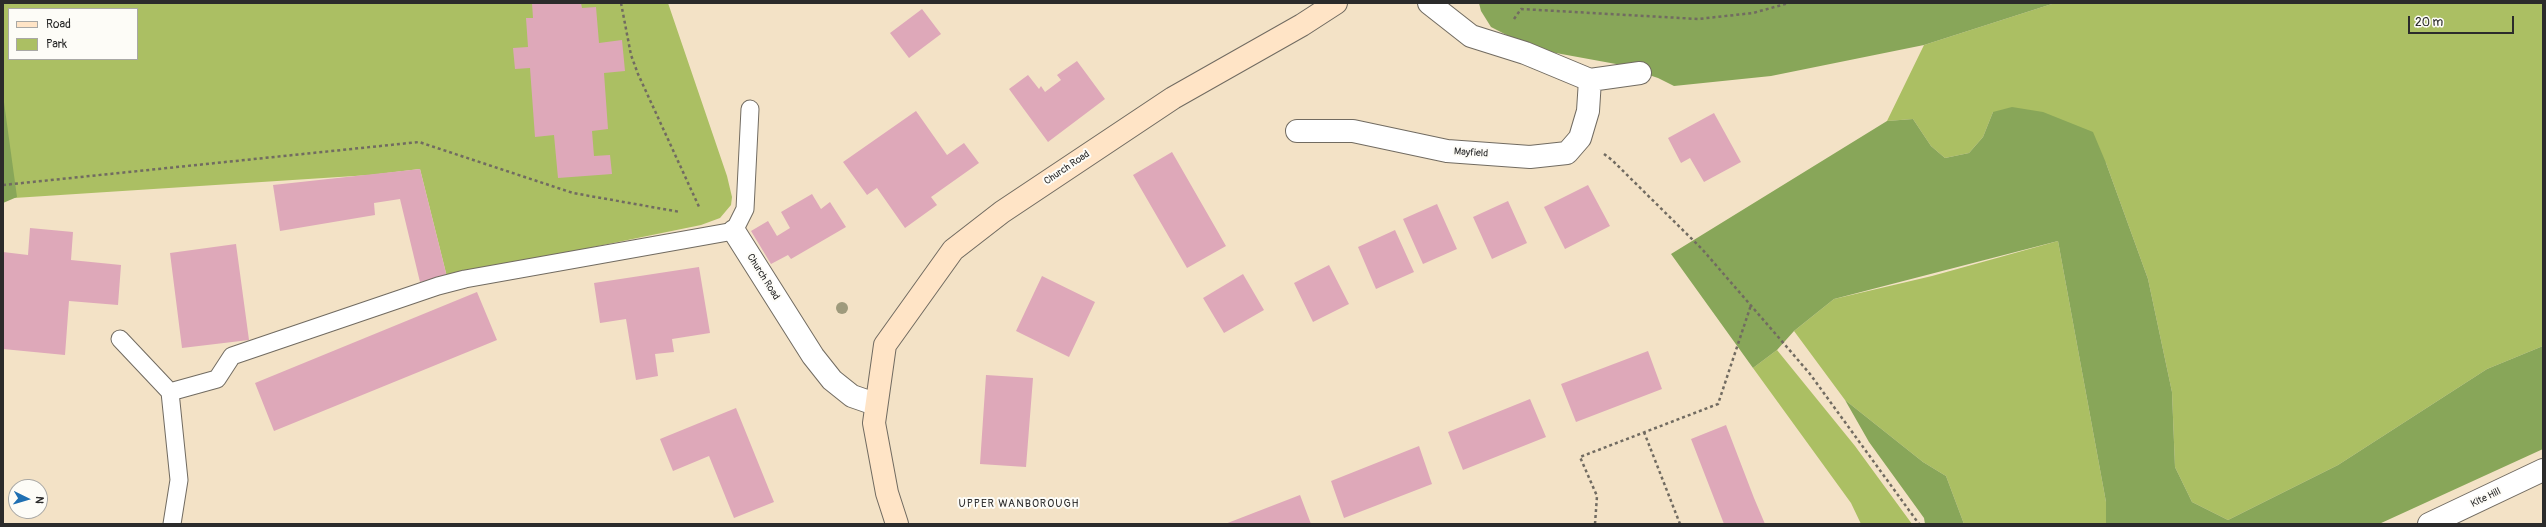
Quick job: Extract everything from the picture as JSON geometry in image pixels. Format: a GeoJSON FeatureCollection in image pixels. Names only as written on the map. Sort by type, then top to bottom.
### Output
{"type":"FeatureCollection","features":[{"type":"Feature","properties":{"kind":"street","name":"Church Road"},"geometry":{"type":"LineString","coordinates":[[896,524],[876,443],[875,404],[885,345],[953,250],[1002,212],[1173,98],[1302,25],[1336,3]]}},
{"type":"Feature","properties":{"kind":"street"},"geometry":{"type":"LineString","coordinates":[[1429,3],[1471,36],[1497,44],[1590,80],[1640,73]]}},
{"type":"Feature","properties":{"kind":"street","name":"Mayfield"},"geometry":{"type":"LineString","coordinates":[[1297,131],[1353,131],[1447,151],[1530,157],[1567,153],[1580,138],[1588,111],[1590,80]]}},
{"type":"Feature","properties":{"kind":"street","name":"Church Road"},"geometry":{"type":"LineString","coordinates":[[734,231],[813,356],[832,380],[852,396],[875,404]]}},
{"type":"Feature","properties":{"kind":"street","name":"Kite Hill"},"geometry":{"type":"LineString","coordinates":[[2429,524],[2543,470]]}},
{"type":"Feature","properties":{"kind":"lane"},"geometry":{"type":"LineString","coordinates":[[170,392],[217,379],[232,356],[438,286],[465,279],[734,231],[745,209],[750,109]]}},
{"type":"Feature","properties":{"kind":"lane"},"geometry":{"type":"LineString","coordinates":[[120,340],[170,392],[179,480],[172,524]]}},
{"type":"Feature","properties":{"kind":"path"},"geometry":{"type":"LineString","coordinates":[[621,3],[631,55],[638,74],[697,203],[710,222],[734,231]]}},
{"type":"Feature","properties":{"kind":"path"},"geometry":{"type":"LineString","coordinates":[[1497,44],[1521,9],[1698,19],[1753,13],[1789,3]]}},
{"type":"Feature","properties":{"kind":"path"},"geometry":{"type":"LineString","coordinates":[[1580,138],[1612,160],[1702,249],[1810,374],[1919,524]]}},
{"type":"Feature","properties":{"kind":"path"},"geometry":{"type":"LineString","coordinates":[[3,185],[419,142],[573,192],[688,213]]}},
{"type":"Feature","properties":{"kind":"path"},"geometry":{"type":"LineString","coordinates":[[1595,524],[1597,496],[1580,457],[1718,404],[1751,305]]}},
{"type":"Feature","properties":{"kind":"path"},"geometry":{"type":"LineString","coordinates":[[1644,432],[1680,524]]}},
{"type":"Feature","properties":{"kind":"green space"},"geometry":{"type":"Polygon","coordinates":[[[3,3],[668,3],[727,176],[732,197],[731,205],[720,218],[701,225],[447,277],[420,169],[370,175],[14,198],[3,106],[3,3]]]}},
{"type":"Feature","properties":{"kind":"green space"},"geometry":{"type":"Polygon","coordinates":[[[1479,3],[2055,3],[1924,45],[1771,76],[1674,86],[1658,78],[1616,64],[1534,49],[1491,27],[1481,11],[1479,3]]]}},
{"type":"Feature","properties":{"kind":"green space"},"geometry":{"type":"Polygon","coordinates":[[[2055,3],[2543,3],[2543,346],[2487,369],[2338,465],[2228,520],[2192,502],[2175,467],[2172,392],[2148,279],[2106,163],[1993,112],[1983,137],[1969,153],[1945,158],[1931,146],[1913,119],[1887,121],[1924,45],[2055,3]]]}},
{"type":"Feature","properties":{"kind":"green space"},"geometry":{"type":"Polygon","coordinates":[[[3,95],[17,197],[3,203],[3,95]]]}},
{"type":"Feature","properties":{"kind":"green space"},"geometry":{"type":"Polygon","coordinates":[[[2012,107],[2043,112],[2093,132],[2106,163],[2148,279],[2172,392],[2175,467],[2192,502],[2228,520],[2338,465],[2487,369],[2543,346],[2543,449],[2379,524],[2106,524],[2106,502],[2058,241],[1834,299],[1794,331],[1777,350],[1753,368],[1671,254],[1887,121],[1913,119],[1931,146],[1945,158],[1969,153],[1983,137],[1993,112],[2012,107]]]}},
{"type":"Feature","properties":{"kind":"green space"},"geometry":{"type":"Polygon","coordinates":[[[2058,241],[2106,502],[2106,524],[1964,524],[1946,476],[1923,462],[1845,400],[1794,331],[1834,299],[1932,276],[2058,241]]]}},
{"type":"Feature","properties":{"kind":"green space"},"geometry":{"type":"Polygon","coordinates":[[[1777,350],[1855,446],[1912,524],[1861,524],[1851,503],[1753,368],[1777,350]]]}},
{"type":"Feature","properties":{"kind":"green space"},"geometry":{"type":"Polygon","coordinates":[[[1845,400],[1923,462],[1946,476],[1964,524],[1925,524],[1924,518],[1869,442],[1845,400]]]}},
{"type":"Feature","properties":{"kind":"building"},"geometry":{"type":"Polygon","coordinates":[[[532,3],[581,3],[582,8],[596,7],[599,43],[622,40],[625,71],[604,73],[608,129],[592,131],[594,156],[610,155],[612,174],[558,178],[554,135],[535,137],[530,68],[515,69],[513,48],[528,47],[526,18],[533,18],[532,3]]]}},
{"type":"Feature","properties":{"kind":"building"},"geometry":{"type":"Polygon","coordinates":[[[922,9],[941,34],[909,58],[890,33],[922,9]]]}},
{"type":"Feature","properties":{"kind":"building"},"geometry":{"type":"Polygon","coordinates":[[[1077,61],[1105,99],[1048,142],[1009,89],[1028,75],[1039,89],[1041,86],[1045,92],[1061,80],[1057,75],[1077,61]]]}},
{"type":"Feature","properties":{"kind":"building"},"geometry":{"type":"Polygon","coordinates":[[[916,111],[947,155],[964,143],[979,163],[931,197],[937,205],[905,228],[877,188],[867,195],[843,162],[916,111]]]}},
{"type":"Feature","properties":{"kind":"building"},"geometry":{"type":"Polygon","coordinates":[[[1714,113],[1741,162],[1704,182],[1690,158],[1681,163],[1668,138],[1714,113]]]}},
{"type":"Feature","properties":{"kind":"building"},"geometry":{"type":"Polygon","coordinates":[[[1172,152],[1226,246],[1187,268],[1133,175],[1172,152]]]}},
{"type":"Feature","properties":{"kind":"building"},"geometry":{"type":"Polygon","coordinates":[[[420,169],[447,277],[420,282],[400,199],[374,203],[375,215],[280,231],[273,185],[420,169]]]}},
{"type":"Feature","properties":{"kind":"building"},"geometry":{"type":"Polygon","coordinates":[[[1588,185],[1610,226],[1565,249],[1544,207],[1588,185]]]}},
{"type":"Feature","properties":{"kind":"building"},"geometry":{"type":"Polygon","coordinates":[[[812,194],[821,209],[830,202],[846,227],[791,259],[788,255],[771,264],[751,231],[768,221],[777,236],[790,228],[781,212],[812,194]]]}},
{"type":"Feature","properties":{"kind":"building"},"geometry":{"type":"Polygon","coordinates":[[[1508,201],[1527,243],[1492,259],[1473,217],[1508,201]]]}},
{"type":"Feature","properties":{"kind":"building"},"geometry":{"type":"Polygon","coordinates":[[[1437,204],[1457,249],[1423,264],[1403,219],[1437,204]]]}},
{"type":"Feature","properties":{"kind":"building"},"geometry":{"type":"Polygon","coordinates":[[[30,228],[73,232],[71,260],[121,265],[118,305],[69,301],[65,355],[3,349],[3,252],[28,255],[30,228]]]}},
{"type":"Feature","properties":{"kind":"building"},"geometry":{"type":"Polygon","coordinates":[[[1395,230],[1414,272],[1376,289],[1358,247],[1395,230]]]}},
{"type":"Feature","properties":{"kind":"building"},"geometry":{"type":"Polygon","coordinates":[[[236,244],[249,340],[182,348],[170,253],[236,244]]]}},
{"type":"Feature","properties":{"kind":"building"},"geometry":{"type":"Polygon","coordinates":[[[1329,265],[1349,304],[1313,322],[1294,283],[1329,265]]]}},
{"type":"Feature","properties":{"kind":"building"},"geometry":{"type":"Polygon","coordinates":[[[699,267],[710,333],[672,339],[674,352],[655,354],[658,376],[636,380],[626,319],[600,323],[594,283],[699,267]]]}},
{"type":"Feature","properties":{"kind":"building"},"geometry":{"type":"Polygon","coordinates":[[[1243,274],[1264,310],[1224,333],[1203,298],[1243,274]]]}},
{"type":"Feature","properties":{"kind":"building"},"geometry":{"type":"Polygon","coordinates":[[[1042,276],[1095,302],[1069,357],[1016,331],[1042,276]]]}},
{"type":"Feature","properties":{"kind":"building"},"geometry":{"type":"Polygon","coordinates":[[[477,292],[497,340],[274,431],[255,383],[477,292]]]}},
{"type":"Feature","properties":{"kind":"building"},"geometry":{"type":"Polygon","coordinates":[[[1648,351],[1662,389],[1576,422],[1561,384],[1648,351]]]}},
{"type":"Feature","properties":{"kind":"building"},"geometry":{"type":"Polygon","coordinates":[[[986,375],[1033,378],[1026,467],[980,464],[986,375]]]}},
{"type":"Feature","properties":{"kind":"building"},"geometry":{"type":"Polygon","coordinates":[[[1530,399],[1546,437],[1463,470],[1448,432],[1530,399]]]}},
{"type":"Feature","properties":{"kind":"building"},"geometry":{"type":"Polygon","coordinates":[[[736,408],[774,502],[734,518],[709,456],[673,471],[660,439],[736,408]]]}},
{"type":"Feature","properties":{"kind":"building"},"geometry":{"type":"Polygon","coordinates":[[[1726,425],[1765,524],[1724,524],[1691,439],[1726,425]]]}},
{"type":"Feature","properties":{"kind":"building"},"geometry":{"type":"Polygon","coordinates":[[[1419,446],[1432,484],[1344,518],[1331,481],[1419,446]]]}},
{"type":"Feature","properties":{"kind":"building"},"geometry":{"type":"Polygon","coordinates":[[[1300,495],[1311,524],[1225,524],[1300,495]]]}},
{"type":"Feature","properties":{"kind":"district","name":"UPPER WANBOROUGH"},"geometry":{"type":"Point","coordinates":[1019,504]}}]}
